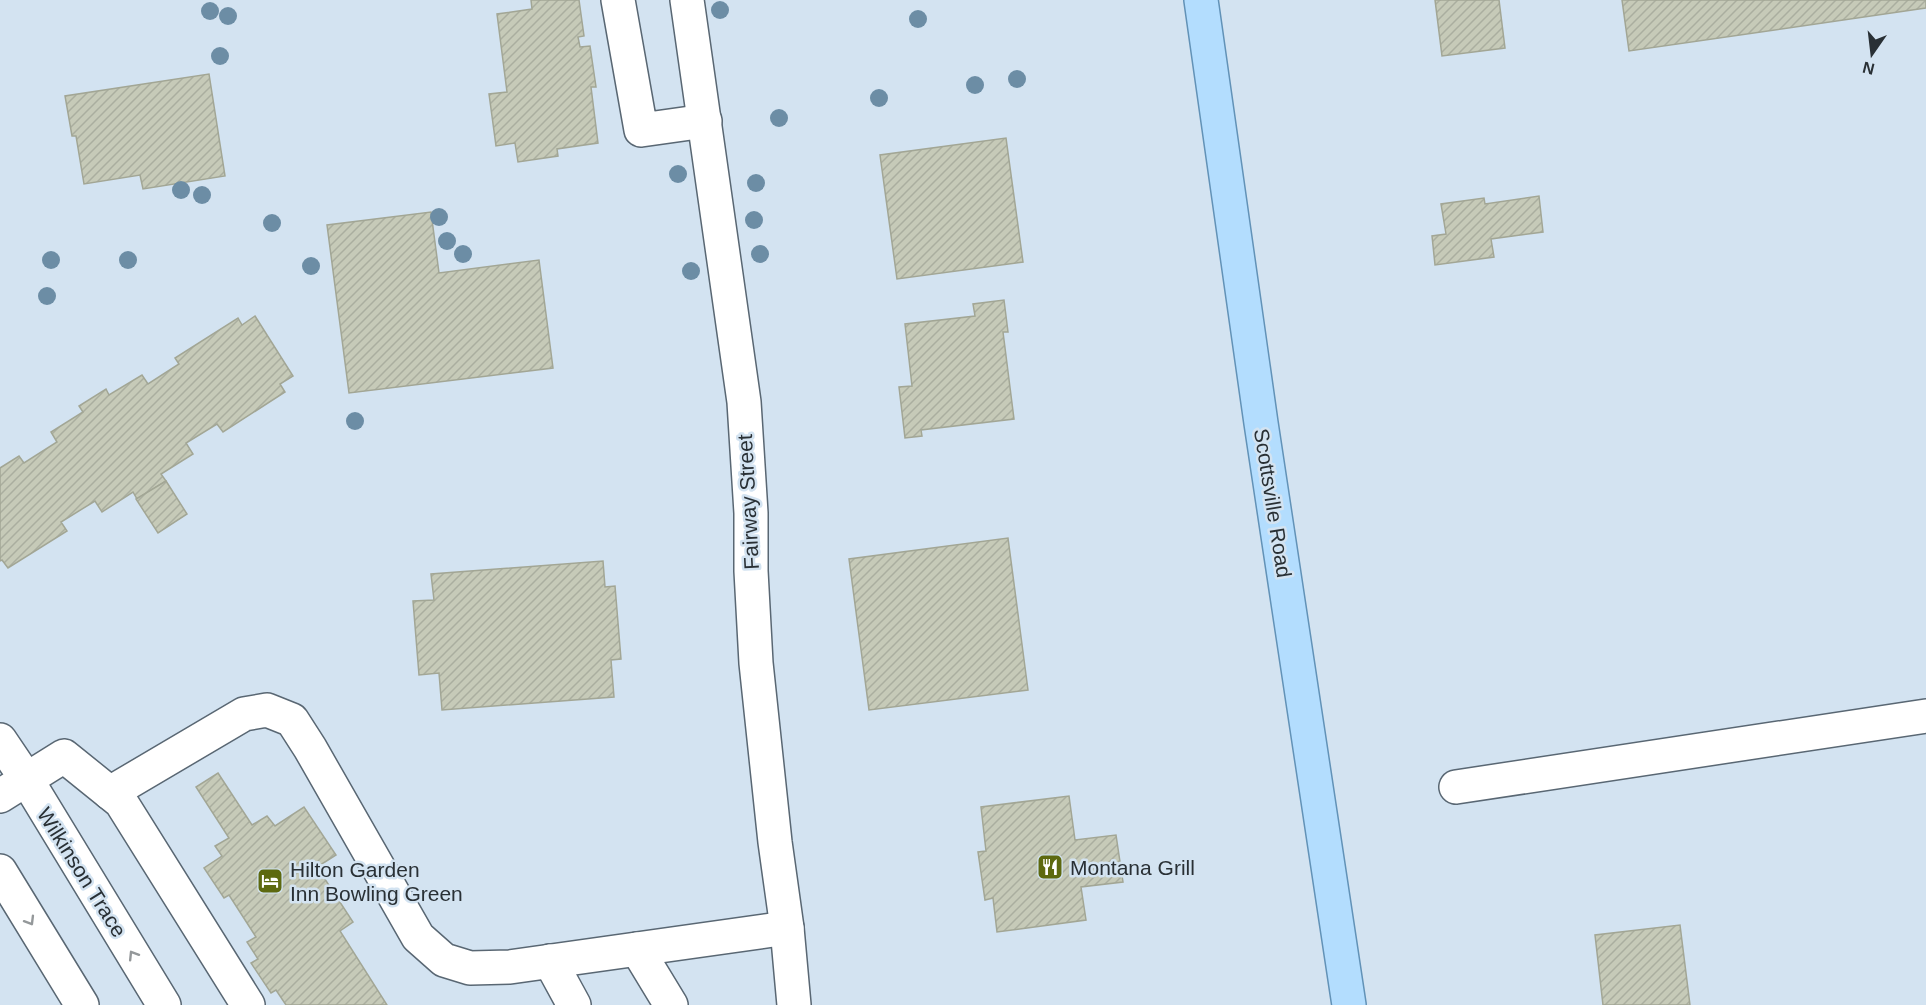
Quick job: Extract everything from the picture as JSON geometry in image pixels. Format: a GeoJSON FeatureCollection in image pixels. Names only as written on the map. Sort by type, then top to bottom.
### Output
{"type":"FeatureCollection","features":[{"type":"Feature","properties":{"kind":"main road","name":"Scottsville Road"},"geometry":{"type":"LineString","coordinates":[[1201,0],[1261,423],[1349,1005]]}},
{"type":"Feature","properties":{"kind":"street"},"geometry":{"type":"LineString","coordinates":[[618,0],[641,130],[705,122]]}},
{"type":"Feature","properties":{"kind":"street","name":"Fairway Street"},"geometry":{"type":"LineString","coordinates":[[687,0],[744,402],[751,513],[751,571],[756,663],[794,1005]]}},
{"type":"Feature","properties":{"kind":"street"},"geometry":{"type":"LineString","coordinates":[[110,793],[244,714],[267,710],[292,720],[418,937],[444,960],[470,968],[510,967],[787,928]]}},
{"type":"Feature","properties":{"kind":"street"},"geometry":{"type":"LineString","coordinates":[[1456,787],[1926,716]]}},
{"type":"Feature","properties":{"kind":"street","name":"Wilkinson Trace"},"geometry":{"type":"LineString","coordinates":[[0,740],[13,788],[164,1005]]}},
{"type":"Feature","properties":{"kind":"street"},"geometry":{"type":"LineString","coordinates":[[13,788],[64,756],[121,802],[248,1005]]}},
{"type":"Feature","properties":{"kind":"street"},"geometry":{"type":"LineString","coordinates":[[0,871],[82,1005]]}},
{"type":"Feature","properties":{"kind":"street"},"geometry":{"type":"LineString","coordinates":[[637,949],[671,1005]]}},
{"type":"Feature","properties":{"kind":"street"},"geometry":{"type":"LineString","coordinates":[[550,962],[574,1005]]}},
{"type":"Feature","properties":{"kind":"building"},"geometry":{"type":"Polygon","coordinates":[[[531,0],[579,0],[584,36],[578,37],[580,47],[590,46],[596,87],[591,87],[598,143],[557,149],[558,156],[518,162],[515,143],[496,146],[489,94],[507,92],[497,14],[532,9],[531,0]]]}},
{"type":"Feature","properties":{"kind":"building"},"geometry":{"type":"Polygon","coordinates":[[[1435,0],[1499,0],[1505,48],[1442,56],[1435,0]]]}},
{"type":"Feature","properties":{"kind":"building"},"geometry":{"type":"Polygon","coordinates":[[[1622,0],[1926,0],[1926,8],[1629,51],[1622,0]]]}},
{"type":"Feature","properties":{"kind":"building"},"geometry":{"type":"Polygon","coordinates":[[[209,74],[225,176],[143,189],[140,175],[84,184],[76,136],[72,136],[65,96],[209,74]]]}},
{"type":"Feature","properties":{"kind":"building"},"geometry":{"type":"Polygon","coordinates":[[[1006,138],[1023,262],[897,279],[880,155],[1006,138]]]}},
{"type":"Feature","properties":{"kind":"building"},"geometry":{"type":"Polygon","coordinates":[[[1539,196],[1543,232],[1491,239],[1494,257],[1435,265],[1432,236],[1446,234],[1441,204],[1484,198],[1485,204],[1539,196]]]}},
{"type":"Feature","properties":{"kind":"building"},"geometry":{"type":"Polygon","coordinates":[[[431,212],[439,273],[539,260],[553,368],[349,393],[327,225],[431,212]]]}},
{"type":"Feature","properties":{"kind":"building"},"geometry":{"type":"Polygon","coordinates":[[[1004,300],[1008,332],[1003,332],[1014,419],[921,430],[922,436],[905,438],[899,387],[912,386],[905,324],[975,316],[973,304],[1004,300]]]}},
{"type":"Feature","properties":{"kind":"building"},"geometry":{"type":"Polygon","coordinates":[[[255,316],[293,376],[280,384],[285,392],[223,432],[217,424],[186,443],[193,454],[161,474],[166,481],[137,499],[133,492],[102,512],[95,501],[61,522],[67,531],[8,568],[2,560],[0,561],[0,468],[19,456],[24,463],[57,442],[51,432],[83,412],[79,406],[106,389],[109,395],[142,375],[148,384],[179,364],[175,358],[238,318],[242,325],[255,316]]]}},
{"type":"Feature","properties":{"kind":"building"},"geometry":{"type":"Polygon","coordinates":[[[166,481],[187,514],[158,533],[136,499],[166,481]]]}},
{"type":"Feature","properties":{"kind":"building"},"geometry":{"type":"Polygon","coordinates":[[[1008,538],[1028,690],[869,710],[849,559],[1008,538]]]}},
{"type":"Feature","properties":{"kind":"building"},"geometry":{"type":"Polygon","coordinates":[[[603,561],[605,587],[615,586],[621,659],[611,660],[614,697],[442,710],[439,673],[419,675],[413,601],[434,600],[431,574],[603,561]]]}},
{"type":"Feature","properties":{"kind":"building","name":"Hilton Garden Inn Bowling Green"},"geometry":{"type":"Polygon","coordinates":[[[218,773],[252,825],[267,816],[275,826],[304,807],[336,855],[317,867],[353,922],[340,931],[387,1005],[286,1005],[276,990],[271,993],[251,963],[258,959],[247,942],[256,937],[229,895],[224,898],[204,868],[222,856],[215,846],[229,838],[196,787],[218,773]]]}},
{"type":"Feature","properties":{"kind":"building","name":"Montana Grill"},"geometry":{"type":"Polygon","coordinates":[[[1069,796],[1075,840],[1116,835],[1123,882],[1081,887],[1086,920],[997,932],[993,898],[985,900],[978,852],[986,851],[981,807],[1069,796]]]}},
{"type":"Feature","properties":{"kind":"building"},"geometry":{"type":"Polygon","coordinates":[[[1680,925],[1690,1005],[1603,1005],[1595,935],[1680,925]]]}},
{"type":"Feature","properties":{"kind":"place","name":"Montana Grill"},"geometry":{"type":"Point","coordinates":[1050,867]}},
{"type":"Feature","properties":{"kind":"place","name":"Hilton Garden Inn Bowling Green"},"geometry":{"type":"Point","coordinates":[270,881]}}]}
